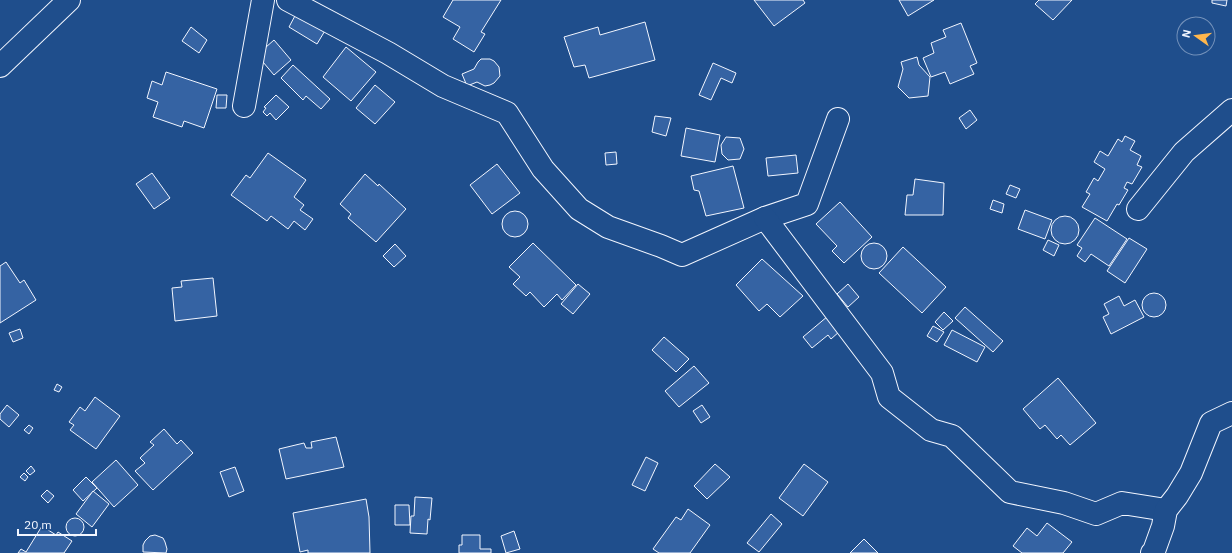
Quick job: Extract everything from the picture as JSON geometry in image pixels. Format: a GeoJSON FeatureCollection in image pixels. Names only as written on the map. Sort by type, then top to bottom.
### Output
{"type":"FeatureCollection","features":[{"type":"Feature","properties":{"kind":"street"},"geometry":{"type":"LineString","coordinates":[[0,66],[68,0]]}},
{"type":"Feature","properties":{"kind":"street"},"geometry":{"type":"LineString","coordinates":[[244,106],[263,0]]}},
{"type":"Feature","properties":{"kind":"street"},"geometry":{"type":"LineString","coordinates":[[288,0],[388,52],[443,86],[507,113],[543,169],[579,209],[608,227],[682,255],[765,218],[807,204],[838,119]]}},
{"type":"Feature","properties":{"kind":"street"},"geometry":{"type":"LineString","coordinates":[[1138,209],[1184,152],[1232,110]]}},
{"type":"Feature","properties":{"kind":"street"},"geometry":{"type":"LineString","coordinates":[[765,218],[882,373],[889,397],[930,430],[952,436],[1010,492],[1064,503],[1096,514],[1122,503],[1166,510]]}},
{"type":"Feature","properties":{"kind":"street"},"geometry":{"type":"LineString","coordinates":[[1152,553],[1163,526],[1166,510],[1177,496],[1191,473],[1211,423],[1232,413]]}},
{"type":"Feature","properties":{"kind":"building"},"geometry":{"type":"Polygon","coordinates":[[[453,0],[501,0],[481,32],[485,34],[474,52],[453,39],[460,27],[443,17],[453,0]]]}},
{"type":"Feature","properties":{"kind":"building"},"geometry":{"type":"Polygon","coordinates":[[[754,0],[803,0],[805,3],[774,26],[754,0]]]}},
{"type":"Feature","properties":{"kind":"building"},"geometry":{"type":"Polygon","coordinates":[[[899,0],[934,0],[908,16],[899,0]]]}},
{"type":"Feature","properties":{"kind":"building"},"geometry":{"type":"Polygon","coordinates":[[[1039,0],[1072,0],[1053,20],[1035,4],[1039,0]]]}},
{"type":"Feature","properties":{"kind":"building"},"geometry":{"type":"Polygon","coordinates":[[[1212,0],[1227,0],[1226,6],[1212,3],[1212,0]]]}},
{"type":"Feature","properties":{"kind":"building"},"geometry":{"type":"Polygon","coordinates":[[[297,12],[326,29],[317,44],[289,27],[297,12]]]}},
{"type":"Feature","properties":{"kind":"building"},"geometry":{"type":"Polygon","coordinates":[[[645,22],[655,60],[589,78],[585,65],[574,67],[564,37],[598,27],[600,35],[645,22]]]}},
{"type":"Feature","properties":{"kind":"building"},"geometry":{"type":"Polygon","coordinates":[[[961,23],[977,63],[970,66],[974,74],[950,84],[945,72],[931,77],[923,58],[934,53],[931,43],[946,37],[943,30],[961,23]]]}},
{"type":"Feature","properties":{"kind":"building"},"geometry":{"type":"Polygon","coordinates":[[[191,27],[207,40],[199,53],[182,41],[191,27]]]}},
{"type":"Feature","properties":{"kind":"building"},"geometry":{"type":"Polygon","coordinates":[[[274,40],[291,60],[274,75],[257,55],[274,40]]]}},
{"type":"Feature","properties":{"kind":"building"},"geometry":{"type":"Polygon","coordinates":[[[346,47],[376,72],[351,101],[323,77],[346,47]]]}},
{"type":"Feature","properties":{"kind":"building"},"geometry":{"type":"Polygon","coordinates":[[[917,57],[919,65],[930,77],[928,96],[909,98],[898,87],[903,69],[901,62],[917,57]]]}},
{"type":"Feature","properties":{"kind":"building"},"geometry":{"type":"Polygon","coordinates":[[[481,59],[490,59],[494,61],[499,67],[500,76],[490,85],[485,86],[477,82],[467,86],[462,74],[474,69],[481,59]]]}},
{"type":"Feature","properties":{"kind":"building"},"geometry":{"type":"Polygon","coordinates":[[[713,63],[736,73],[732,83],[721,78],[711,100],[699,95],[713,63]]]}},
{"type":"Feature","properties":{"kind":"building"},"geometry":{"type":"Polygon","coordinates":[[[293,65],[330,99],[321,109],[306,96],[303,100],[281,78],[293,65]]]}},
{"type":"Feature","properties":{"kind":"building"},"geometry":{"type":"Polygon","coordinates":[[[166,72],[217,89],[204,128],[184,121],[182,127],[153,117],[158,102],[147,98],[152,81],[162,85],[166,72]]]}},
{"type":"Feature","properties":{"kind":"building"},"geometry":{"type":"Polygon","coordinates":[[[375,85],[395,102],[375,124],[356,108],[375,85]]]}},
{"type":"Feature","properties":{"kind":"building"},"geometry":{"type":"Polygon","coordinates":[[[217,95],[227,95],[226,108],[216,108],[217,95]]]}},
{"type":"Feature","properties":{"kind":"building"},"geometry":{"type":"Polygon","coordinates":[[[276,95],[289,107],[276,120],[270,113],[267,116],[263,112],[266,108],[264,107],[276,95]]]}},
{"type":"Feature","properties":{"kind":"building"},"geometry":{"type":"Polygon","coordinates":[[[970,110],[977,120],[966,129],[959,118],[970,110]]]}},
{"type":"Feature","properties":{"kind":"building"},"geometry":{"type":"Polygon","coordinates":[[[655,116],[671,118],[666,136],[652,132],[655,116]]]}},
{"type":"Feature","properties":{"kind":"building"},"geometry":{"type":"Polygon","coordinates":[[[686,128],[720,135],[715,162],[681,156],[686,128]]]}},
{"type":"Feature","properties":{"kind":"building"},"geometry":{"type":"Polygon","coordinates":[[[1125,136],[1135,141],[1130,150],[1141,156],[1137,165],[1142,167],[1132,184],[1127,182],[1124,188],[1128,190],[1119,205],[1117,204],[1107,221],[1082,207],[1090,194],[1086,192],[1094,178],[1098,181],[1105,169],[1094,162],[1100,151],[1108,156],[1118,139],[1122,142],[1125,136]]]}},
{"type":"Feature","properties":{"kind":"building"},"geometry":{"type":"Polygon","coordinates":[[[726,137],[740,138],[744,149],[740,159],[728,160],[722,154],[721,145],[726,137]]]}},
{"type":"Feature","properties":{"kind":"building"},"geometry":{"type":"Polygon","coordinates":[[[616,152],[617,164],[606,165],[605,153],[616,152]]]}},
{"type":"Feature","properties":{"kind":"building"},"geometry":{"type":"Polygon","coordinates":[[[268,153],[306,180],[294,197],[304,205],[300,210],[313,219],[305,230],[294,221],[288,229],[271,216],[267,221],[231,195],[246,175],[250,178],[268,153]]]}},
{"type":"Feature","properties":{"kind":"building"},"geometry":{"type":"Polygon","coordinates":[[[796,155],[798,173],[768,176],[766,158],[796,155]]]}},
{"type":"Feature","properties":{"kind":"building"},"geometry":{"type":"Polygon","coordinates":[[[497,164],[520,193],[492,214],[470,185],[497,164]]]}},
{"type":"Feature","properties":{"kind":"building"},"geometry":{"type":"Polygon","coordinates":[[[733,166],[744,208],[706,216],[699,191],[694,190],[691,176],[733,166]]]}},
{"type":"Feature","properties":{"kind":"building"},"geometry":{"type":"Polygon","coordinates":[[[152,173],[170,198],[154,209],[136,184],[152,173]]]}},
{"type":"Feature","properties":{"kind":"building"},"geometry":{"type":"Polygon","coordinates":[[[365,174],[378,186],[379,184],[406,209],[376,242],[348,218],[351,214],[340,204],[365,174]]]}},
{"type":"Feature","properties":{"kind":"building"},"geometry":{"type":"Polygon","coordinates":[[[915,179],[944,183],[943,215],[905,215],[907,195],[913,195],[915,179]]]}},
{"type":"Feature","properties":{"kind":"building"},"geometry":{"type":"Polygon","coordinates":[[[1010,185],[1020,189],[1016,198],[1006,194],[1010,185]]]}},
{"type":"Feature","properties":{"kind":"building"},"geometry":{"type":"Polygon","coordinates":[[[993,200],[1004,204],[1002,213],[990,209],[993,200]]]}},
{"type":"Feature","properties":{"kind":"building"},"geometry":{"type":"Polygon","coordinates":[[[840,202],[872,237],[844,263],[832,251],[837,246],[816,224],[840,202]]]}},
{"type":"Feature","properties":{"kind":"building"},"geometry":{"type":"Polygon","coordinates":[[[1025,210],[1052,220],[1045,239],[1018,229],[1025,210]]]}},
{"type":"Feature","properties":{"kind":"building"},"geometry":{"type":"Polygon","coordinates":[[[515,211],[524,215],[528,224],[524,233],[515,237],[506,233],[502,224],[506,215],[515,211]]]}},
{"type":"Feature","properties":{"kind":"building"},"geometry":{"type":"Polygon","coordinates":[[[1065,216],[1075,220],[1079,230],[1075,240],[1065,244],[1055,240],[1051,230],[1055,220],[1065,216]]]}},
{"type":"Feature","properties":{"kind":"building"},"geometry":{"type":"Polygon","coordinates":[[[1095,218],[1127,239],[1109,266],[1091,254],[1085,262],[1077,256],[1082,248],[1077,245],[1095,218]]]}},
{"type":"Feature","properties":{"kind":"building"},"geometry":{"type":"Polygon","coordinates":[[[1129,238],[1147,249],[1125,283],[1107,271],[1129,238]]]}},
{"type":"Feature","properties":{"kind":"building"},"geometry":{"type":"Polygon","coordinates":[[[1048,240],[1059,245],[1054,256],[1043,250],[1048,240]]]}},
{"type":"Feature","properties":{"kind":"building"},"geometry":{"type":"Polygon","coordinates":[[[533,243],[576,285],[562,300],[557,294],[544,307],[530,292],[526,296],[513,284],[520,277],[509,267],[533,243]]]}},
{"type":"Feature","properties":{"kind":"building"},"geometry":{"type":"Polygon","coordinates":[[[874,243],[883,247],[887,256],[883,265],[874,269],[865,265],[861,256],[865,247],[874,243]]]}},
{"type":"Feature","properties":{"kind":"building"},"geometry":{"type":"Polygon","coordinates":[[[395,244],[406,256],[394,267],[383,256],[395,244]]]}},
{"type":"Feature","properties":{"kind":"building"},"geometry":{"type":"Polygon","coordinates":[[[903,247],[946,287],[922,313],[879,273],[903,247]]]}},
{"type":"Feature","properties":{"kind":"building"},"geometry":{"type":"Polygon","coordinates":[[[762,259],[803,296],[780,317],[767,304],[759,311],[736,285],[762,259]]]}},
{"type":"Feature","properties":{"kind":"building"},"geometry":{"type":"Polygon","coordinates":[[[6,262],[20,283],[24,280],[36,300],[0,323],[0,266],[6,262]]]}},
{"type":"Feature","properties":{"kind":"building"},"geometry":{"type":"Polygon","coordinates":[[[213,278],[217,316],[175,321],[172,288],[182,287],[181,281],[213,278]]]}},
{"type":"Feature","properties":{"kind":"building"},"geometry":{"type":"Polygon","coordinates":[[[578,284],[590,294],[573,314],[561,304],[578,284]]]}},
{"type":"Feature","properties":{"kind":"building"},"geometry":{"type":"Polygon","coordinates":[[[848,284],[859,297],[848,307],[837,294],[848,284]]]}},
{"type":"Feature","properties":{"kind":"building"},"geometry":{"type":"Polygon","coordinates":[[[1154,293],[1159,294],[1165,300],[1165,310],[1159,316],[1154,317],[1149,316],[1143,310],[1142,305],[1143,300],[1149,294],[1154,293]]]}},
{"type":"Feature","properties":{"kind":"building"},"geometry":{"type":"Polygon","coordinates":[[[1119,296],[1124,306],[1135,300],[1144,317],[1111,334],[1103,317],[1109,314],[1104,304],[1119,296]]]}},
{"type":"Feature","properties":{"kind":"building"},"geometry":{"type":"Polygon","coordinates":[[[965,307],[1003,341],[993,352],[955,318],[965,307]]]}},
{"type":"Feature","properties":{"kind":"building"},"geometry":{"type":"Polygon","coordinates":[[[944,312],[953,321],[943,330],[935,322],[944,312]]]}},
{"type":"Feature","properties":{"kind":"building"},"geometry":{"type":"Polygon","coordinates":[[[828,316],[840,331],[831,339],[828,335],[812,348],[803,337],[828,316]]]}},
{"type":"Feature","properties":{"kind":"building"},"geometry":{"type":"Polygon","coordinates":[[[933,326],[944,332],[937,342],[927,336],[933,326]]]}},
{"type":"Feature","properties":{"kind":"building"},"geometry":{"type":"Polygon","coordinates":[[[20,329],[23,338],[13,342],[9,333],[20,329]]]}},
{"type":"Feature","properties":{"kind":"building"},"geometry":{"type":"Polygon","coordinates":[[[952,330],[985,347],[977,362],[944,345],[952,330]]]}},
{"type":"Feature","properties":{"kind":"building"},"geometry":{"type":"Polygon","coordinates":[[[664,337],[689,359],[676,372],[652,350],[664,337]]]}},
{"type":"Feature","properties":{"kind":"building"},"geometry":{"type":"Polygon","coordinates":[[[694,366],[709,383],[679,407],[665,391],[694,366]]]}},
{"type":"Feature","properties":{"kind":"building"},"geometry":{"type":"Polygon","coordinates":[[[1058,378],[1096,423],[1070,445],[1061,435],[1057,439],[1045,425],[1040,429],[1023,409],[1058,378]]]}},
{"type":"Feature","properties":{"kind":"building"},"geometry":{"type":"Polygon","coordinates":[[[57,384],[62,387],[59,392],[54,390],[57,384]]]}},
{"type":"Feature","properties":{"kind":"building"},"geometry":{"type":"Polygon","coordinates":[[[95,397],[120,416],[96,449],[70,430],[74,425],[69,422],[80,407],[85,411],[95,397]]]}},
{"type":"Feature","properties":{"kind":"building"},"geometry":{"type":"Polygon","coordinates":[[[7,405],[19,415],[9,427],[0,419],[0,414],[7,405]]]}},
{"type":"Feature","properties":{"kind":"building"},"geometry":{"type":"Polygon","coordinates":[[[702,405],[710,417],[701,423],[693,411],[702,405]]]}},
{"type":"Feature","properties":{"kind":"building"},"geometry":{"type":"Polygon","coordinates":[[[29,425],[33,428],[29,434],[24,430],[29,425]]]}},
{"type":"Feature","properties":{"kind":"building"},"geometry":{"type":"Polygon","coordinates":[[[164,429],[177,444],[181,440],[193,453],[153,490],[135,471],[145,463],[140,458],[154,445],[150,442],[164,429]]]}},
{"type":"Feature","properties":{"kind":"building"},"geometry":{"type":"Polygon","coordinates":[[[336,437],[344,467],[286,479],[279,449],[304,443],[306,448],[312,448],[311,442],[336,437]]]}},
{"type":"Feature","properties":{"kind":"building"},"geometry":{"type":"Polygon","coordinates":[[[646,457],[658,463],[645,491],[632,485],[646,457]]]}},
{"type":"Feature","properties":{"kind":"building"},"geometry":{"type":"Polygon","coordinates":[[[116,460],[138,485],[114,507],[92,482],[116,460]]]}},
{"type":"Feature","properties":{"kind":"building"},"geometry":{"type":"Polygon","coordinates":[[[715,464],[730,477],[707,499],[694,486],[715,464]]]}},
{"type":"Feature","properties":{"kind":"building"},"geometry":{"type":"Polygon","coordinates":[[[804,464],[828,482],[803,516],[779,498],[804,464]]]}},
{"type":"Feature","properties":{"kind":"building"},"geometry":{"type":"Polygon","coordinates":[[[31,466],[35,471],[30,475],[26,471],[31,466]]]}},
{"type":"Feature","properties":{"kind":"building"},"geometry":{"type":"Polygon","coordinates":[[[235,467],[244,491],[229,497],[220,472],[235,467]]]}},
{"type":"Feature","properties":{"kind":"building"},"geometry":{"type":"Polygon","coordinates":[[[24,473],[28,477],[25,481],[20,477],[24,473]]]}},
{"type":"Feature","properties":{"kind":"building"},"geometry":{"type":"Polygon","coordinates":[[[86,477],[97,488],[83,501],[73,490],[86,477]]]}},
{"type":"Feature","properties":{"kind":"building"},"geometry":{"type":"Polygon","coordinates":[[[47,490],[54,496],[48,503],[41,496],[47,490]]]}},
{"type":"Feature","properties":{"kind":"building"},"geometry":{"type":"Polygon","coordinates":[[[93,491],[109,504],[92,527],[76,514],[93,491]]]}},
{"type":"Feature","properties":{"kind":"building"},"geometry":{"type":"Polygon","coordinates":[[[415,497],[432,498],[427,534],[410,533],[411,516],[414,516],[415,497]]]}},
{"type":"Feature","properties":{"kind":"building"},"geometry":{"type":"Polygon","coordinates":[[[366,499],[369,517],[370,553],[308,553],[308,550],[300,552],[293,513],[366,499]]]}},
{"type":"Feature","properties":{"kind":"building"},"geometry":{"type":"Polygon","coordinates":[[[395,505],[409,505],[410,525],[395,525],[395,505]]]}},
{"type":"Feature","properties":{"kind":"building"},"geometry":{"type":"Polygon","coordinates":[[[688,509],[710,525],[690,553],[659,553],[653,549],[676,517],[681,520],[688,509]]]}},
{"type":"Feature","properties":{"kind":"building"},"geometry":{"type":"Polygon","coordinates":[[[771,514],[782,524],[759,552],[747,543],[771,514]]]}},
{"type":"Feature","properties":{"kind":"building"},"geometry":{"type":"Polygon","coordinates":[[[71,518],[79,518],[84,523],[82,534],[79,536],[71,536],[66,531],[66,523],[71,518]]]}},
{"type":"Feature","properties":{"kind":"building"},"geometry":{"type":"Polygon","coordinates":[[[1047,523],[1072,542],[1063,553],[1022,553],[1013,546],[1027,528],[1037,536],[1047,523]]]}},
{"type":"Feature","properties":{"kind":"building"},"geometry":{"type":"Polygon","coordinates":[[[42,526],[56,535],[58,532],[72,541],[64,553],[18,553],[21,549],[26,552],[42,526]]]}},
{"type":"Feature","properties":{"kind":"building"},"geometry":{"type":"Polygon","coordinates":[[[514,531],[520,549],[506,553],[501,536],[514,531]]]}},
{"type":"Feature","properties":{"kind":"building"},"geometry":{"type":"Polygon","coordinates":[[[155,535],[163,538],[167,549],[166,553],[143,552],[143,545],[145,541],[150,536],[155,535]]]}},
{"type":"Feature","properties":{"kind":"building"},"geometry":{"type":"Polygon","coordinates":[[[462,535],[480,535],[480,549],[491,549],[491,553],[459,553],[459,545],[462,545],[462,535]]]}},
{"type":"Feature","properties":{"kind":"building"},"geometry":{"type":"Polygon","coordinates":[[[864,539],[878,553],[850,553],[864,539]]]}}]}
